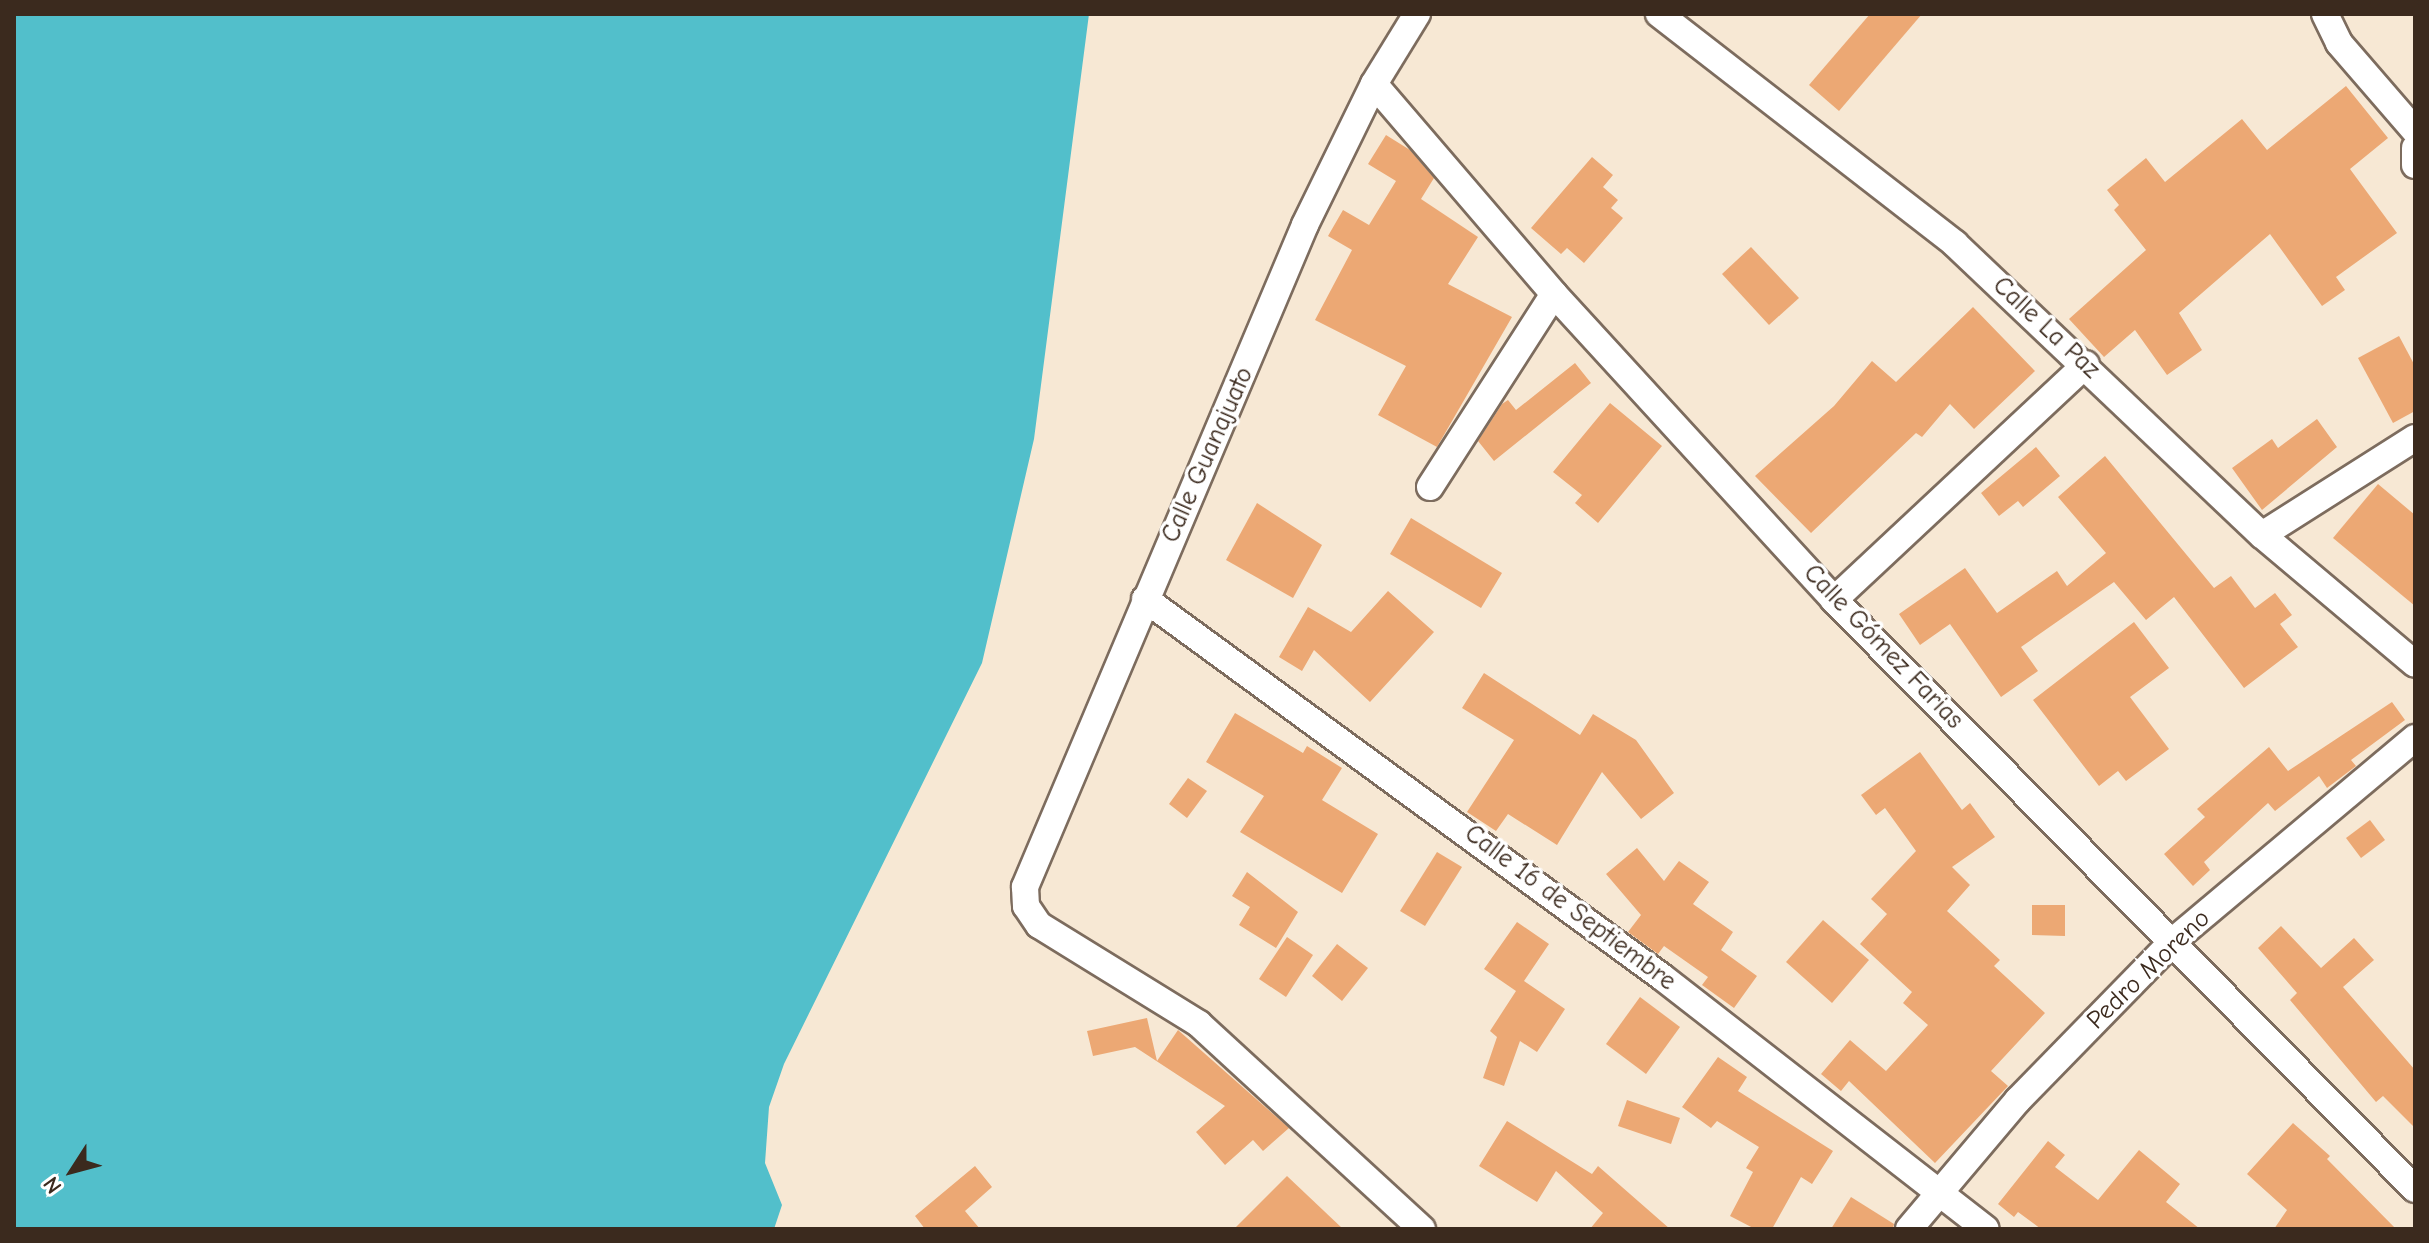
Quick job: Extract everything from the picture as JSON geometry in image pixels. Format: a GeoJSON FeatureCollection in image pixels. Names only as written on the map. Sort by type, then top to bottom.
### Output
{"type":"FeatureCollection","features":[{"type":"Feature","properties":{"kind":"street","name":"Calle Guanajuato"},"geometry":{"type":"LineString","coordinates":[[1417,14],[1374,84],[1305,225],[1029,869],[1026,906],[1039,925],[1211,1033],[1422,1229]]}},
{"type":"Feature","properties":{"kind":"street","name":"Calle La Paz"},"geometry":{"type":"LineString","coordinates":[[1659,14],[1955,244],[2086,364],[2262,535],[2415,664]]}},
{"type":"Feature","properties":{"kind":"street"},"geometry":{"type":"LineString","coordinates":[[2325,14],[2339,43],[2415,131]]}},
{"type":"Feature","properties":{"kind":"street","name":"Calle Gómez Farias"},"geometry":{"type":"LineString","coordinates":[[1374,84],[1554,294],[1834,600],[2415,1189]]}},
{"type":"Feature","properties":{"kind":"street"},"geometry":{"type":"LineString","coordinates":[[2415,148],[2415,165]]}},
{"type":"Feature","properties":{"kind":"street"},"geometry":{"type":"LineString","coordinates":[[1430,487],[1554,294]]}},
{"type":"Feature","properties":{"kind":"street"},"geometry":{"type":"LineString","coordinates":[[1834,600],[2086,364]]}},
{"type":"Feature","properties":{"kind":"street"},"geometry":{"type":"LineString","coordinates":[[2262,535],[2415,438]]}},
{"type":"Feature","properties":{"kind":"street","name":"Calle 16 de Septiembre"},"geometry":{"type":"LineString","coordinates":[[1145,599],[1395,777],[1941,1191],[1986,1229]]}},
{"type":"Feature","properties":{"kind":"street","name":"Pedro Moreno"},"geometry":{"type":"LineString","coordinates":[[1909,1229],[2018,1100],[2173,941],[2415,738]]}},
{"type":"Feature","properties":{"kind":"water"},"geometry":{"type":"Polygon","coordinates":[[[14,14],[1089,14],[1034,439],[982,663],[784,1064],[769,1107],[765,1163],[782,1205],[774,1229],[14,1229],[14,14]]]}},
{"type":"Feature","properties":{"kind":"building"},"geometry":{"type":"Polygon","coordinates":[[[1870,14],[1922,14],[1839,111],[1809,85],[1870,14]]]}},
{"type":"Feature","properties":{"kind":"building"},"geometry":{"type":"Polygon","coordinates":[[[2346,86],[2388,138],[2350,169],[2397,233],[2336,277],[2345,290],[2322,306],[2270,234],[2179,313],[2202,350],[2167,375],[2135,330],[2104,357],[2069,319],[2146,250],[2114,210],[2119,205],[2107,190],[2146,158],[2165,182],[2242,119],[2267,150],[2346,86]]]}},
{"type":"Feature","properties":{"kind":"building"},"geometry":{"type":"Polygon","coordinates":[[[1386,135],[1410,150],[1434,178],[1421,199],[1478,237],[1448,284],[1512,317],[1437,447],[1378,415],[1406,366],[1315,320],[1352,250],[1328,236],[1343,210],[1369,225],[1396,181],[1368,164],[1386,135]]]}},
{"type":"Feature","properties":{"kind":"building"},"geometry":{"type":"Polygon","coordinates":[[[1592,157],[1613,175],[1603,187],[1618,200],[1611,208],[1623,218],[1584,263],[1567,248],[1561,254],[1531,228],[1592,157]]]}},
{"type":"Feature","properties":{"kind":"building"},"geometry":{"type":"Polygon","coordinates":[[[1751,247],[1799,298],[1769,325],[1722,274],[1751,247]]]}},
{"type":"Feature","properties":{"kind":"building"},"geometry":{"type":"Polygon","coordinates":[[[1973,307],[2035,371],[1974,429],[1950,404],[1922,437],[1916,433],[1811,533],[1755,476],[1834,406],[1872,361],[1896,382],[1973,307]]]}},
{"type":"Feature","properties":{"kind":"building"},"geometry":{"type":"Polygon","coordinates":[[[2399,336],[2415,366],[2415,411],[2393,423],[2358,358],[2399,336]]]}},
{"type":"Feature","properties":{"kind":"building"},"geometry":{"type":"Polygon","coordinates":[[[1575,363],[1591,383],[1494,461],[1478,441],[1502,404],[1508,400],[1516,410],[1575,363]]]}},
{"type":"Feature","properties":{"kind":"building"},"geometry":{"type":"Polygon","coordinates":[[[1610,403],[1662,446],[1598,523],[1575,503],[1582,495],[1553,472],[1610,403]]]}},
{"type":"Feature","properties":{"kind":"building"},"geometry":{"type":"Polygon","coordinates":[[[2317,419],[2337,447],[2262,510],[2232,468],[2272,439],[2278,448],[2317,419]]]}},
{"type":"Feature","properties":{"kind":"building"},"geometry":{"type":"Polygon","coordinates":[[[2036,447],[2060,476],[2023,507],[2018,501],[1999,516],[1981,493],[2036,447]]]}},
{"type":"Feature","properties":{"kind":"building"},"geometry":{"type":"Polygon","coordinates":[[[2105,456],[2214,588],[2231,576],[2255,608],[2275,593],[2292,615],[2280,624],[2298,647],[2244,688],[2174,597],[2146,620],[2114,582],[2021,647],[2038,671],[2001,697],[1950,624],[1920,645],[1899,614],[1965,568],[1997,613],[2057,571],[2067,586],[2106,553],[2058,497],[2105,456]]]}},
{"type":"Feature","properties":{"kind":"building"},"geometry":{"type":"Polygon","coordinates":[[[2378,484],[2415,515],[2415,606],[2333,538],[2378,484]]]}},
{"type":"Feature","properties":{"kind":"building"},"geometry":{"type":"Polygon","coordinates":[[[1257,503],[1322,545],[1293,598],[1226,560],[1257,503]]]}},
{"type":"Feature","properties":{"kind":"building"},"geometry":{"type":"Polygon","coordinates":[[[1411,518],[1502,573],[1481,608],[1390,554],[1411,518]]]}},
{"type":"Feature","properties":{"kind":"building"},"geometry":{"type":"Polygon","coordinates":[[[1388,591],[1434,632],[1370,702],[1314,650],[1302,671],[1279,657],[1308,607],[1351,632],[1388,591]]]}},
{"type":"Feature","properties":{"kind":"building"},"geometry":{"type":"Polygon","coordinates":[[[2134,622],[2169,668],[2130,697],[2169,749],[2126,781],[2118,771],[2099,786],[2033,700],[2134,622]]]}},
{"type":"Feature","properties":{"kind":"building"},"geometry":{"type":"Polygon","coordinates":[[[1484,673],[1580,735],[1593,714],[1636,740],[1674,793],[1641,819],[1602,772],[1557,845],[1508,814],[1496,831],[1467,812],[1514,740],[1462,708],[1484,673]]]}},
{"type":"Feature","properties":{"kind":"building"},"geometry":{"type":"Polygon","coordinates":[[[2392,702],[2405,720],[2351,760],[2356,766],[2327,788],[2319,776],[2275,811],[2268,803],[2204,862],[2210,870],[2193,886],[2164,854],[2205,817],[2197,809],[2269,747],[2288,771],[2392,702]]]}},
{"type":"Feature","properties":{"kind":"building"},"geometry":{"type":"Polygon","coordinates":[[[1235,713],[1303,753],[1307,746],[1342,768],[1322,800],[1378,834],[1342,893],[1240,832],[1264,796],[1206,762],[1235,713]]]}},
{"type":"Feature","properties":{"kind":"building"},"geometry":{"type":"Polygon","coordinates":[[[1920,752],[1962,810],[1970,803],[1995,837],[1952,867],[1970,885],[1947,911],[2000,960],[1994,966],[2045,1013],[1991,1071],[2008,1086],[1935,1163],[1849,1081],[1841,1091],[1821,1074],[1850,1040],[1886,1071],[1928,1025],[1903,1003],[1912,992],[1860,944],[1887,914],[1871,899],[1916,851],[1885,808],[1876,815],[1861,795],[1920,752]]]}},
{"type":"Feature","properties":{"kind":"building"},"geometry":{"type":"Polygon","coordinates":[[[1188,778],[1207,791],[1187,818],[1169,804],[1188,778]]]}},
{"type":"Feature","properties":{"kind":"building"},"geometry":{"type":"Polygon","coordinates":[[[2370,820],[2385,840],[2361,858],[2346,838],[2370,820]]]}},
{"type":"Feature","properties":{"kind":"building"},"geometry":{"type":"Polygon","coordinates":[[[1637,848],[1664,881],[1679,861],[1709,882],[1693,904],[1733,932],[1721,950],[1757,976],[1734,1008],[1702,985],[1708,977],[1664,946],[1658,954],[1628,932],[1641,915],[1606,874],[1637,848]]]}},
{"type":"Feature","properties":{"kind":"building"},"geometry":{"type":"Polygon","coordinates":[[[1437,852],[1462,867],[1425,926],[1400,911],[1437,852]]]}},
{"type":"Feature","properties":{"kind":"building"},"geometry":{"type":"Polygon","coordinates":[[[1247,872],[1298,912],[1276,948],[1239,925],[1250,907],[1232,896],[1247,872]]]}},
{"type":"Feature","properties":{"kind":"building"},"geometry":{"type":"Polygon","coordinates":[[[2032,905],[2065,905],[2065,936],[2032,935],[2032,905]]]}},
{"type":"Feature","properties":{"kind":"building"},"geometry":{"type":"Polygon","coordinates":[[[1823,920],[1869,960],[1832,1003],[1786,962],[1823,920]]]}},
{"type":"Feature","properties":{"kind":"building"},"geometry":{"type":"Polygon","coordinates":[[[1517,922],[1549,944],[1524,981],[1565,1009],[1537,1052],[1520,1041],[1504,1086],[1483,1078],[1497,1037],[1490,1031],[1516,991],[1484,969],[1517,922]]]}},
{"type":"Feature","properties":{"kind":"building"},"geometry":{"type":"Polygon","coordinates":[[[2281,926],[2321,968],[2354,938],[2374,960],[2343,987],[2415,1070],[2415,1128],[2383,1096],[2376,1102],[2290,1000],[2297,993],[2258,948],[2281,926]]]}},
{"type":"Feature","properties":{"kind":"building"},"geometry":{"type":"Polygon","coordinates":[[[1287,937],[1313,955],[1286,997],[1259,979],[1287,937]]]}},
{"type":"Feature","properties":{"kind":"building"},"geometry":{"type":"Polygon","coordinates":[[[1337,944],[1368,968],[1342,1001],[1312,976],[1337,944]]]}},
{"type":"Feature","properties":{"kind":"building"},"geometry":{"type":"Polygon","coordinates":[[[1640,997],[1680,1027],[1646,1074],[1606,1044],[1640,997]]]}},
{"type":"Feature","properties":{"kind":"building"},"geometry":{"type":"Polygon","coordinates":[[[1147,1018],[1157,1061],[1178,1030],[1289,1128],[1263,1151],[1253,1140],[1225,1165],[1196,1132],[1225,1106],[1135,1047],[1093,1056],[1087,1031],[1147,1018]]]}},
{"type":"Feature","properties":{"kind":"building"},"geometry":{"type":"Polygon","coordinates":[[[1718,1057],[1747,1077],[1738,1091],[1833,1151],[1812,1184],[1801,1177],[1772,1229],[1755,1229],[1730,1216],[1753,1172],[1746,1168],[1759,1147],[1717,1121],[1711,1128],[1682,1107],[1718,1057]]]}},
{"type":"Feature","properties":{"kind":"building"},"geometry":{"type":"Polygon","coordinates":[[[1627,1100],[1680,1118],[1671,1144],[1618,1126],[1627,1100]]]}},
{"type":"Feature","properties":{"kind":"building"},"geometry":{"type":"Polygon","coordinates":[[[1507,1121],[1592,1174],[1598,1166],[1670,1229],[1590,1229],[1603,1213],[1556,1171],[1537,1202],[1479,1166],[1507,1121]]]}},
{"type":"Feature","properties":{"kind":"building"},"geometry":{"type":"Polygon","coordinates":[[[2293,1123],[2330,1156],[2327,1159],[2396,1229],[2274,1229],[2287,1210],[2247,1174],[2293,1123]]]}},
{"type":"Feature","properties":{"kind":"building"},"geometry":{"type":"Polygon","coordinates":[[[2048,1141],[2065,1155],[2055,1167],[2098,1200],[2139,1150],[2180,1184],[2166,1202],[2200,1229],[2041,1229],[2018,1212],[2014,1217],[1998,1204],[2048,1141]]]}},
{"type":"Feature","properties":{"kind":"building"},"geometry":{"type":"Polygon","coordinates":[[[975,1166],[992,1187],[965,1211],[980,1229],[925,1229],[915,1216],[975,1166]]]}},
{"type":"Feature","properties":{"kind":"building"},"geometry":{"type":"Polygon","coordinates":[[[1287,1176],[1343,1229],[1234,1229],[1287,1176]]]}},
{"type":"Feature","properties":{"kind":"building"},"geometry":{"type":"Polygon","coordinates":[[[1851,1197],[1894,1224],[1893,1229],[1831,1229],[1851,1197]]]}}]}
